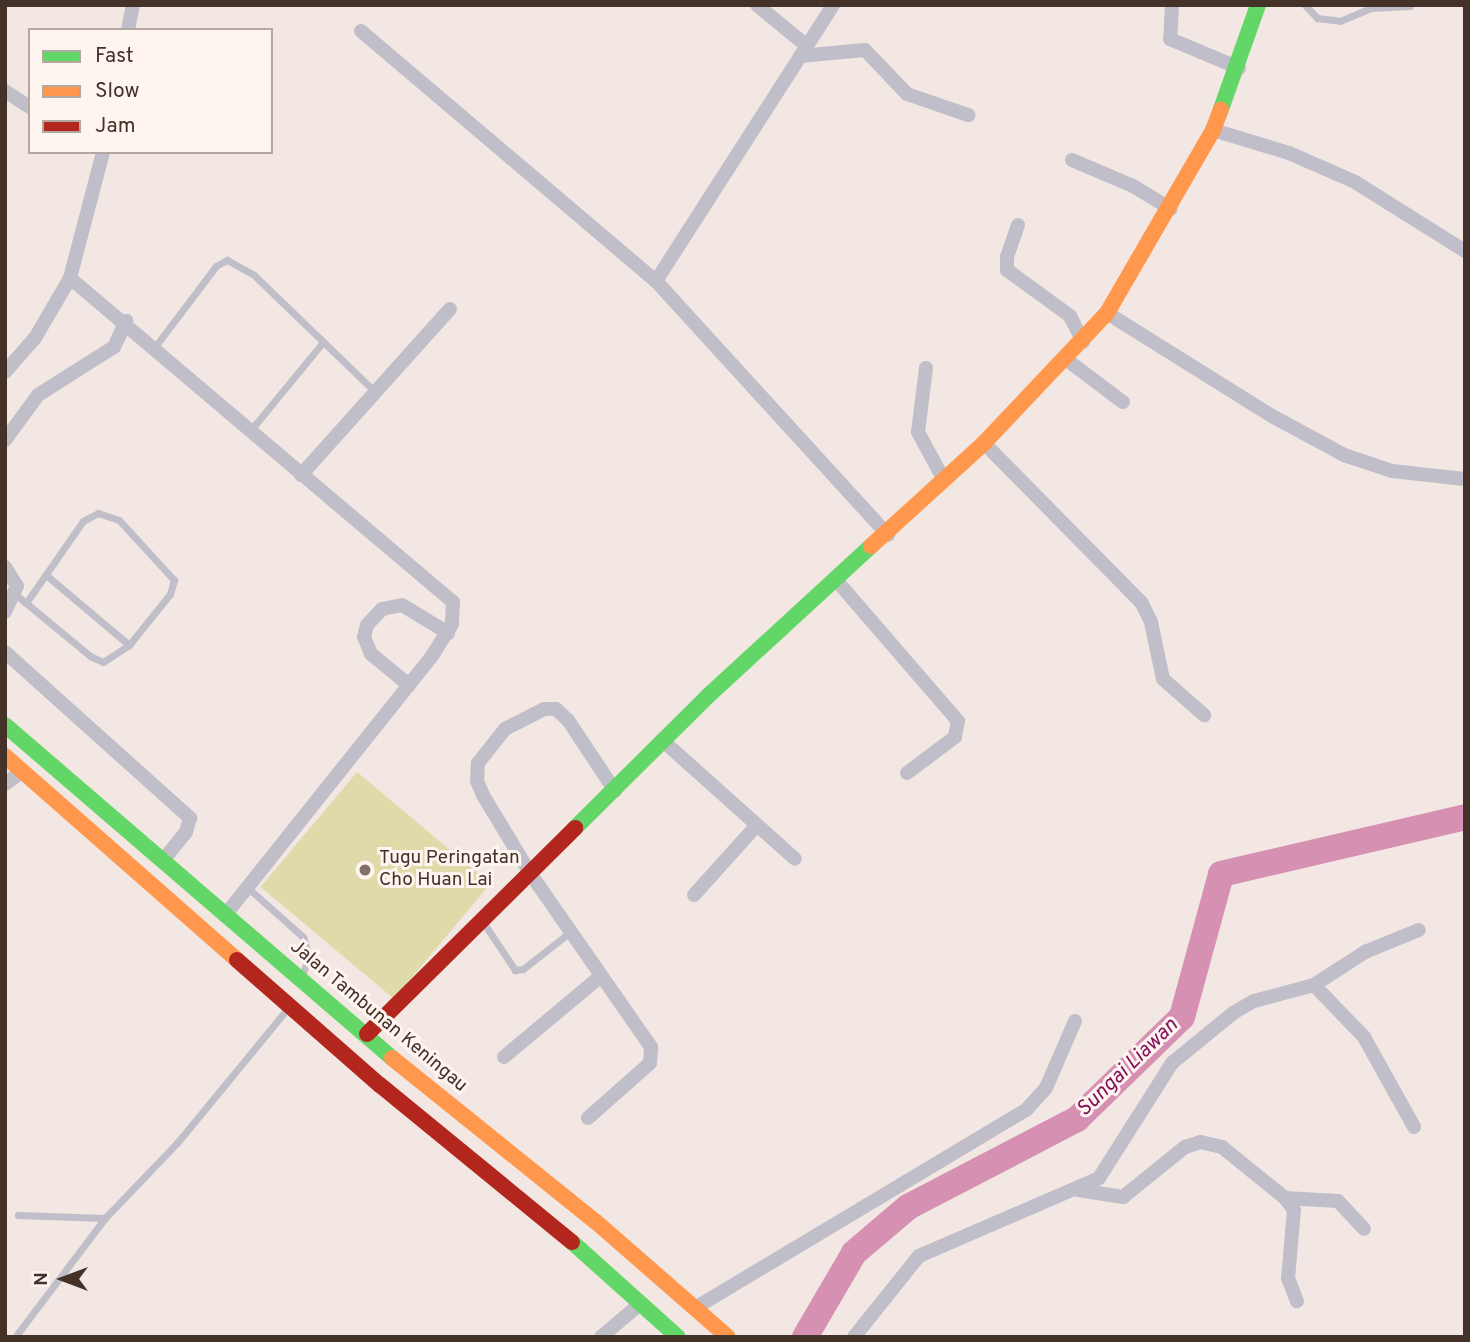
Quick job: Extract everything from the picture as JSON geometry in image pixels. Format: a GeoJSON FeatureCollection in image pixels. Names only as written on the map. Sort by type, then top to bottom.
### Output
{"type":"FeatureCollection","features":[{"type":"Feature","properties":{"kind":"main road"},"geometry":{"type":"LineString","coordinates":[[367,1034],[662,740],[888,535],[1067,360],[1107,313],[1171,209],[1213,130],[1239,68],[1258,5]]}},
{"type":"Feature","properties":{"kind":"main road","name":"Jalan Tambunan Keningau"},"geometry":{"type":"LineString","coordinates":[[5,725],[225,915],[728,1337]]}},
{"type":"Feature","properties":{"kind":"main road"},"geometry":{"type":"LineString","coordinates":[[5,755],[289,1005],[678,1337]]}},
{"type":"Feature","properties":{"kind":"street"},"geometry":{"type":"LineString","coordinates":[[128,28],[133,5]]}},
{"type":"Feature","properties":{"kind":"street"},"geometry":{"type":"LineString","coordinates":[[757,5],[804,51],[865,50],[907,94],[968,115]]}},
{"type":"Feature","properties":{"kind":"street"},"geometry":{"type":"LineString","coordinates":[[656,281],[832,5]]}},
{"type":"Feature","properties":{"kind":"street"},"geometry":{"type":"LineString","coordinates":[[1172,5],[1170,39],[1239,68]]}},
{"type":"Feature","properties":{"kind":"street"},"geometry":{"type":"LineString","coordinates":[[361,31],[656,281],[888,535]]}},
{"type":"Feature","properties":{"kind":"street"},"geometry":{"type":"LineString","coordinates":[[5,91],[28,106]]}},
{"type":"Feature","properties":{"kind":"street"},"geometry":{"type":"LineString","coordinates":[[1213,130],[1289,153],[1355,182],[1465,251]]}},
{"type":"Feature","properties":{"kind":"street"},"geometry":{"type":"LineString","coordinates":[[5,372],[35,338],[70,278],[102,154]]}},
{"type":"Feature","properties":{"kind":"street"},"geometry":{"type":"LineString","coordinates":[[1072,160],[1133,186],[1171,209]]}},
{"type":"Feature","properties":{"kind":"street"},"geometry":{"type":"LineString","coordinates":[[1018,225],[1007,257],[1007,270],[1070,316],[1083,341]]}},
{"type":"Feature","properties":{"kind":"street"},"geometry":{"type":"LineString","coordinates":[[70,278],[126,321],[301,475],[449,597],[454,617],[448,633],[409,685],[225,915]]}},
{"type":"Feature","properties":{"kind":"street"},"geometry":{"type":"LineString","coordinates":[[301,475],[450,309]]}},
{"type":"Feature","properties":{"kind":"street"},"geometry":{"type":"LineString","coordinates":[[1107,313],[1272,416],[1344,454],[1392,471],[1465,479]]}},
{"type":"Feature","properties":{"kind":"street"},"geometry":{"type":"LineString","coordinates":[[5,440],[38,396],[114,347],[126,321]]}},
{"type":"Feature","properties":{"kind":"street"},"geometry":{"type":"LineString","coordinates":[[1067,360],[1123,402]]}},
{"type":"Feature","properties":{"kind":"street"},"geometry":{"type":"LineString","coordinates":[[926,368],[918,432],[944,480]]}},
{"type":"Feature","properties":{"kind":"street"},"geometry":{"type":"LineString","coordinates":[[984,443],[1141,602],[1152,622],[1163,679],[1204,715]]}},
{"type":"Feature","properties":{"kind":"street"},"geometry":{"type":"LineString","coordinates":[[5,567],[15,577],[21,600],[5,612]]}},
{"type":"Feature","properties":{"kind":"street"},"geometry":{"type":"LineString","coordinates":[[837,581],[958,721],[955,737],[907,773]]}},
{"type":"Feature","properties":{"kind":"street"},"geometry":{"type":"LineString","coordinates":[[409,685],[371,654],[364,637],[367,625],[382,609],[402,606],[448,633]]}},
{"type":"Feature","properties":{"kind":"street"},"geometry":{"type":"LineString","coordinates":[[5,652],[190,818],[187,832],[163,860]]}},
{"type":"Feature","properties":{"kind":"street"},"geometry":{"type":"LineString","coordinates":[[589,1118],[643,1070],[653,1054],[530,873],[477,782],[478,763],[494,738],[534,713],[556,709],[568,720],[614,790]]}},
{"type":"Feature","properties":{"kind":"street"},"geometry":{"type":"LineString","coordinates":[[662,740],[795,859]]}},
{"type":"Feature","properties":{"kind":"street"},"geometry":{"type":"LineString","coordinates":[[5,784],[23,771]]}},
{"type":"Feature","properties":{"kind":"street"},"geometry":{"type":"LineString","coordinates":[[694,895],[757,825]]}},
{"type":"Feature","properties":{"kind":"street"},"geometry":{"type":"LineString","coordinates":[[854,1337],[919,1256],[1078,1191],[1107,1168],[1172,1063],[1189,1046],[1243,1006],[1314,985],[1365,952],[1419,930]]}},
{"type":"Feature","properties":{"kind":"street"},"geometry":{"type":"LineString","coordinates":[[504,1057],[601,976]]}},
{"type":"Feature","properties":{"kind":"street"},"geometry":{"type":"LineString","coordinates":[[1314,985],[1364,1037],[1414,1126]]}},
{"type":"Feature","properties":{"kind":"street"},"geometry":{"type":"LineString","coordinates":[[695,1308],[1027,1109],[1046,1088],[1075,1021]]}},
{"type":"Feature","properties":{"kind":"street"},"geometry":{"type":"LineString","coordinates":[[1078,1191],[1123,1197],[1185,1147],[1200,1142],[1222,1147],[1285,1198],[1294,1210],[1288,1278],[1297,1301]]}},
{"type":"Feature","properties":{"kind":"street"},"geometry":{"type":"LineString","coordinates":[[1285,1198],[1338,1201],[1364,1229]]}},
{"type":"Feature","properties":{"kind":"street"},"geometry":{"type":"LineString","coordinates":[[601,1337],[641,1303]]}},
{"type":"Feature","properties":{"kind":"lane"},"geometry":{"type":"LineString","coordinates":[[1305,5],[1317,18],[1340,21],[1371,8],[1410,6]]}},
{"type":"Feature","properties":{"kind":"lane"},"geometry":{"type":"LineString","coordinates":[[154,348],[216,266],[227,260],[254,275],[376,393]]}},
{"type":"Feature","properties":{"kind":"lane"},"geometry":{"type":"LineString","coordinates":[[250,431],[323,342]]}},
{"type":"Feature","properties":{"kind":"lane"},"geometry":{"type":"LineString","coordinates":[[105,513],[119,520],[174,580],[170,594],[129,645],[108,660],[95,660],[21,600],[46,575],[90,515],[105,513]]}},
{"type":"Feature","properties":{"kind":"lane"},"geometry":{"type":"LineString","coordinates":[[46,575],[129,645]]}},
{"type":"Feature","properties":{"kind":"lane"},"geometry":{"type":"LineString","coordinates":[[248,888],[310,947],[301,979]]}},
{"type":"Feature","properties":{"kind":"lane"},"geometry":{"type":"LineString","coordinates":[[481,920],[515,970],[528,965],[570,932]]}},
{"type":"Feature","properties":{"kind":"lane"},"geometry":{"type":"LineString","coordinates":[[15,1337],[105,1218],[177,1143],[289,1005]]}},
{"type":"Feature","properties":{"kind":"lane"},"geometry":{"type":"LineString","coordinates":[[18,1215],[105,1218]]}},
{"type":"Feature","properties":{"kind":"shaded area"},"geometry":{"type":"Polygon","coordinates":[[[357,772],[490,884],[394,999],[261,887],[357,772]]]}},
{"type":"Feature","properties":{"kind":"waterway","name":"Sungai Liawan"},"geometry":{"type":"LineString","coordinates":[[805,1337],[854,1253],[908,1207],[1077,1119],[1182,1017],[1221,874],[1465,817]]}},
{"type":"Feature","properties":{"kind":"traffic: fast"},"geometry":{"type":"LineString","coordinates":[[1221,109],[1258,5]]}},
{"type":"Feature","properties":{"kind":"traffic: fast"},"geometry":{"type":"LineString","coordinates":[[575,828],[709,695],[871,546]]}},
{"type":"Feature","properties":{"kind":"traffic: fast"},"geometry":{"type":"LineString","coordinates":[[5,725],[392,1058]]}},
{"type":"Feature","properties":{"kind":"traffic: fast"},"geometry":{"type":"LineString","coordinates":[[572,1242],[678,1337]]}},
{"type":"Feature","properties":{"kind":"traffic: slow"},"geometry":{"type":"LineString","coordinates":[[871,546],[984,443],[1107,313],[1213,130],[1221,109]]}},
{"type":"Feature","properties":{"kind":"traffic: slow"},"geometry":{"type":"LineString","coordinates":[[5,756],[237,960]]}},
{"type":"Feature","properties":{"kind":"traffic: slow"},"geometry":{"type":"LineString","coordinates":[[392,1058],[595,1221],[728,1337]]}},
{"type":"Feature","properties":{"kind":"traffic: jam"},"geometry":{"type":"LineString","coordinates":[[367,1034],[575,828]]}},
{"type":"Feature","properties":{"kind":"traffic: jam"},"geometry":{"type":"LineString","coordinates":[[237,960],[380,1085],[572,1242]]}},
{"type":"Feature","properties":{"kind":"place","name":"Tugu Peringatan Cho Huan Lai"},"geometry":{"type":"Point","coordinates":[365,870]}}]}
